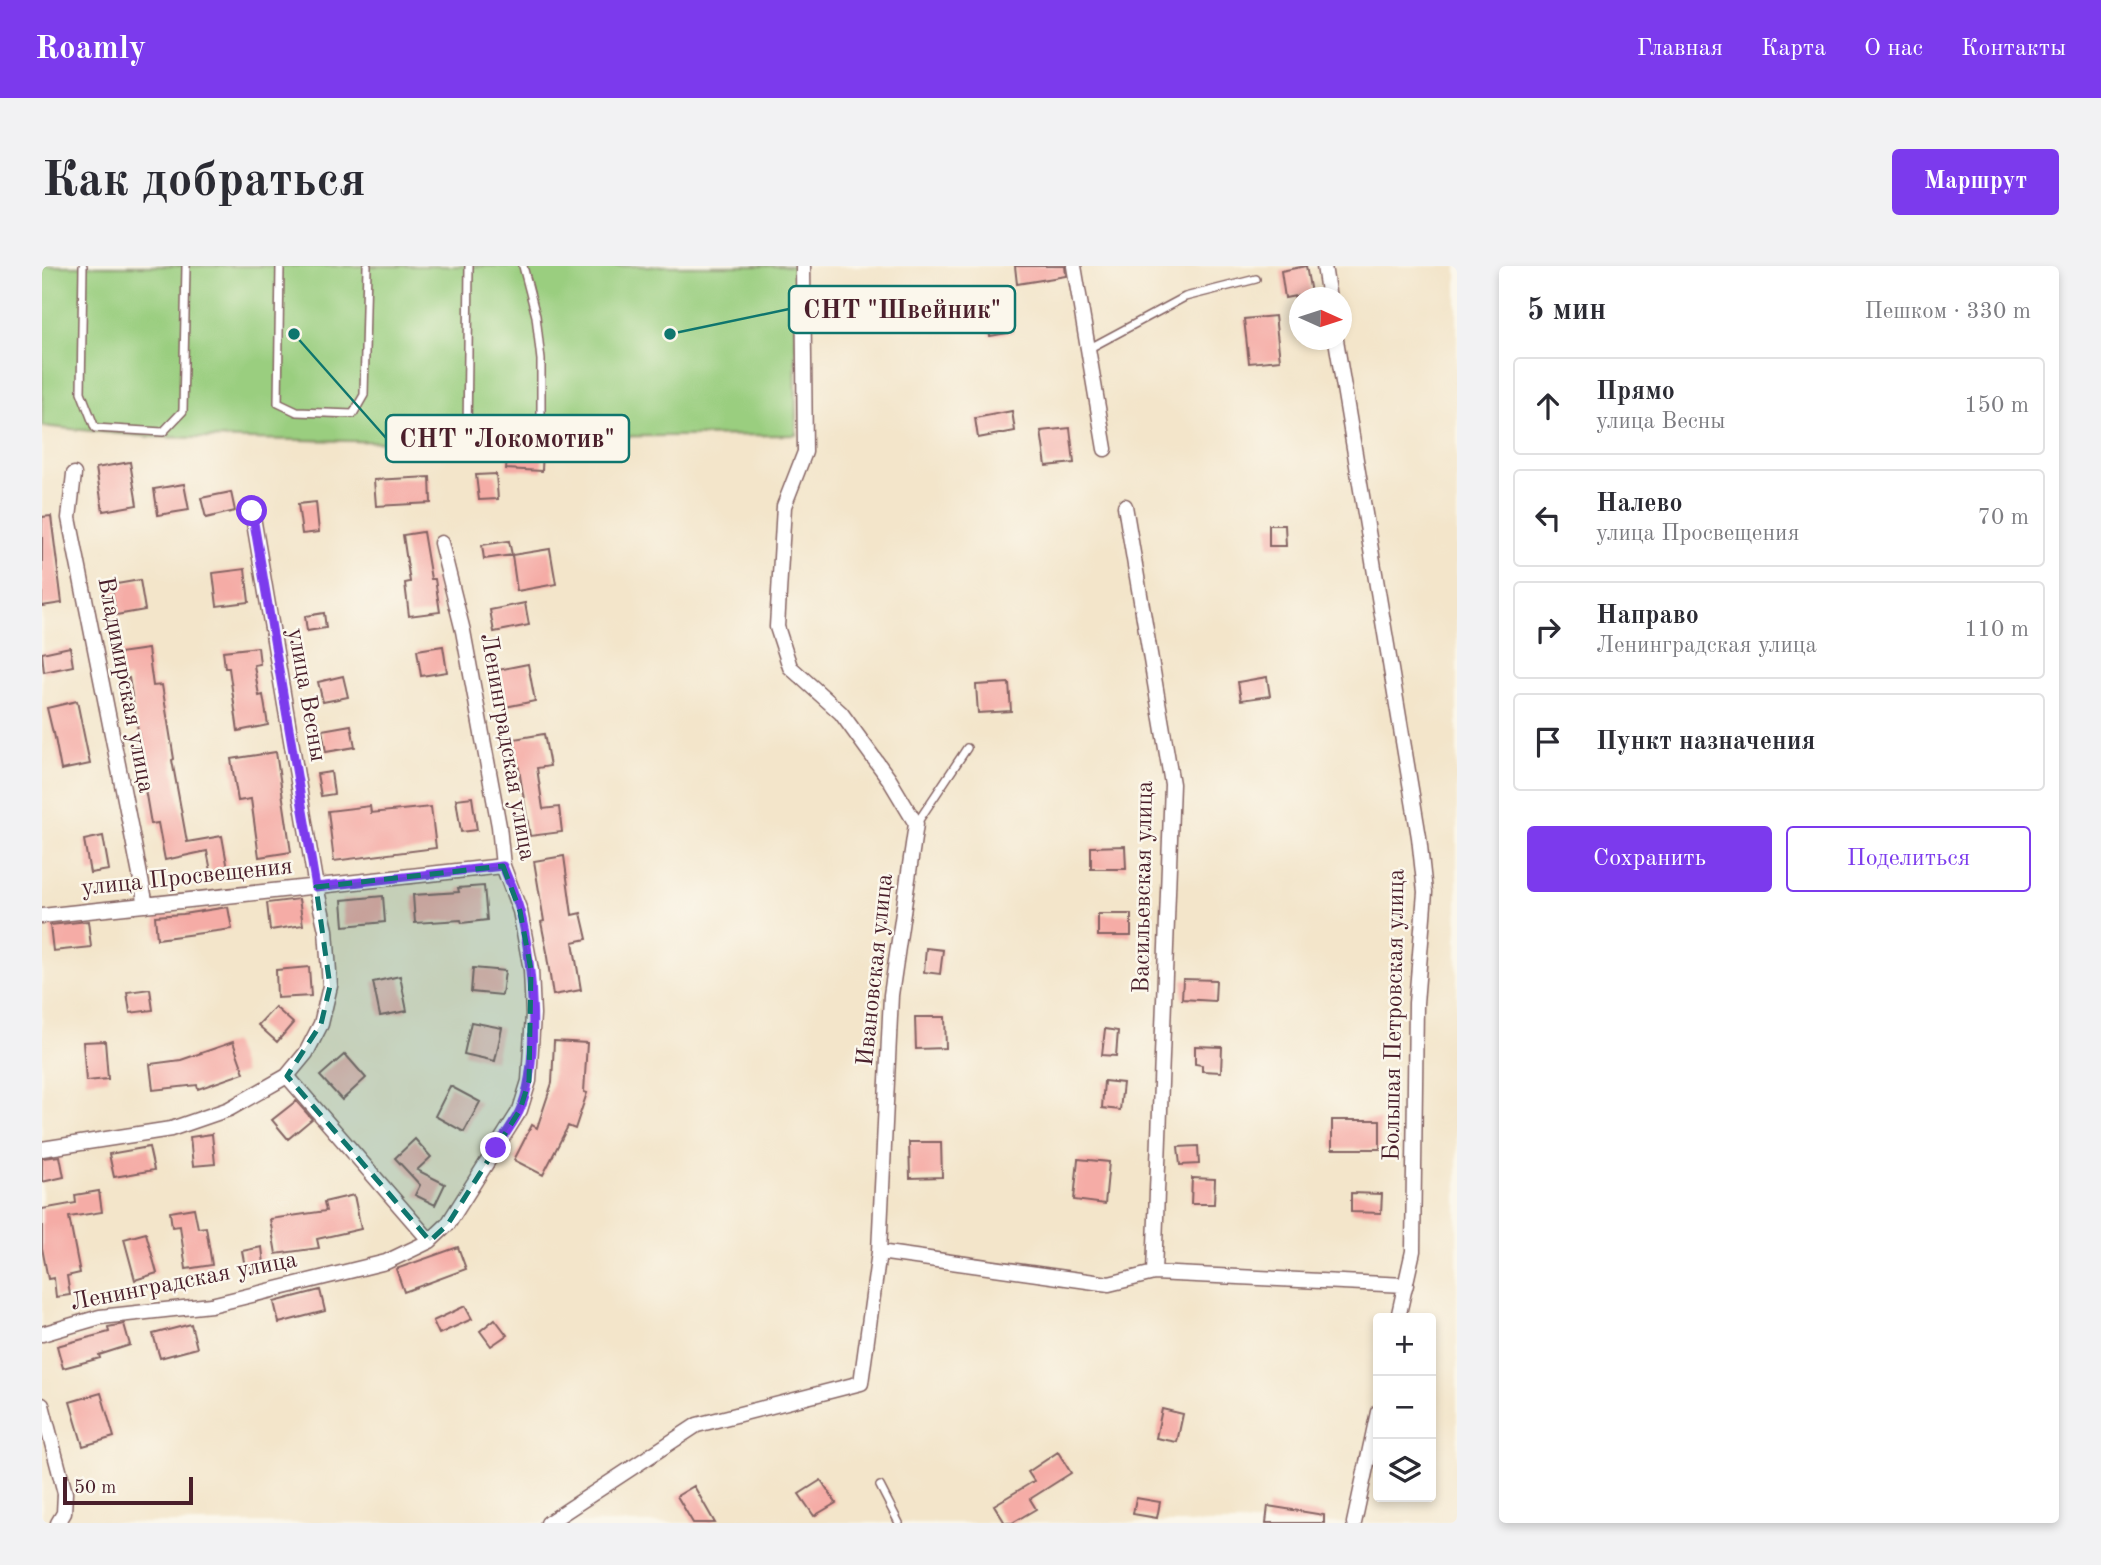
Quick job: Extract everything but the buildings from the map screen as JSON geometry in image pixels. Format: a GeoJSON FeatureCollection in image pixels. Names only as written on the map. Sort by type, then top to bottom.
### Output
{"type":"FeatureCollection","features":[{"type":"Feature","properties":{"kind":"street"},"geometry":{"type":"LineString","coordinates":[[803,266],[805,452],[784,506],[777,627],[790,667],[841,713],[889,779],[916,824]]}},
{"type":"Feature","properties":{"kind":"street"},"geometry":{"type":"LineString","coordinates":[[1074,266],[1105,449]]}},
{"type":"Feature","properties":{"kind":"street"},"geometry":{"type":"LineString","coordinates":[[1324,266],[1327,287]]}},
{"type":"Feature","properties":{"kind":"street","name":"Большая Петровская улица"},"geometry":{"type":"LineString","coordinates":[[1338,350],[1419,837],[1425,892],[1416,1003],[1413,1251],[1399,1313]]}},
{"type":"Feature","properties":{"kind":"street","name":"Владимирская улица"},"geometry":{"type":"LineString","coordinates":[[74,474],[68,518],[146,905]]}},
{"type":"Feature","properties":{"kind":"street","name":"Васильевская улица"},"geometry":{"type":"LineString","coordinates":[[1125,506],[1172,784],[1154,1273]]}},
{"type":"Feature","properties":{"kind":"street","name":"улица Весны"},"geometry":{"type":"LineString","coordinates":[[252,511],[316,887],[326,930],[330,986],[321,1024],[306,1054],[287,1076]]}},
{"type":"Feature","properties":{"kind":"street","name":"Ленинградская улица"},"geometry":{"type":"LineString","coordinates":[[42,1334],[100,1317],[225,1302],[386,1262],[430,1241],[448,1224],[520,1110],[529,1081],[533,1014],[531,970],[520,911],[503,866],[499,827],[463,631],[440,543]]}},
{"type":"Feature","properties":{"kind":"street","name":"Ивановская улица"},"geometry":{"type":"LineString","coordinates":[[548,1523],[697,1425],[861,1383],[879,1252],[891,995],[916,824]]}},
{"type":"Feature","properties":{"kind":"street","name":"улица Просвещения"},"geometry":{"type":"LineString","coordinates":[[42,916],[503,866]]}},
{"type":"Feature","properties":{"kind":"street"},"geometry":{"type":"LineString","coordinates":[[42,1149],[171,1129],[229,1109],[287,1076],[430,1241]]}},
{"type":"Feature","properties":{"kind":"street"},"geometry":{"type":"LineString","coordinates":[[879,1252],[1109,1284],[1154,1273],[1406,1285]]}},
{"type":"Feature","properties":{"kind":"street"},"geometry":{"type":"LineString","coordinates":[[42,1405],[65,1493],[61,1518]]}},
{"type":"Feature","properties":{"kind":"street"},"geometry":{"type":"LineString","coordinates":[[1354,1523],[1373,1435]]}},
{"type":"Feature","properties":{"kind":"lane"},"geometry":{"type":"LineString","coordinates":[[83,266],[81,392],[95,429],[163,432],[183,411],[186,266]]}},
{"type":"Feature","properties":{"kind":"lane"},"geometry":{"type":"LineString","coordinates":[[280,266],[278,403],[297,412],[353,414],[364,395],[367,266]]}},
{"type":"Feature","properties":{"kind":"lane"},"geometry":{"type":"LineString","coordinates":[[467,437],[469,266]]}},
{"type":"Feature","properties":{"kind":"lane"},"geometry":{"type":"LineString","coordinates":[[523,266],[537,316],[541,360],[541,419]]}},
{"type":"Feature","properties":{"kind":"lane"},"geometry":{"type":"LineString","coordinates":[[1088,349],[1185,298],[1256,279]]}},
{"type":"Feature","properties":{"kind":"lane"},"geometry":{"type":"LineString","coordinates":[[916,824],[967,748]]}},
{"type":"Feature","properties":{"kind":"lane"},"geometry":{"type":"LineString","coordinates":[[880,1486],[899,1523]]}},
{"type":"Feature","properties":{"kind":"highlighted area"},"geometry":{"type":"Polygon","coordinates":[[[503,866],[520,911],[531,970],[529,1081],[520,1110],[448,1224],[430,1241],[287,1076],[321,1024],[330,986],[316,887],[503,866]]]}},
{"type":"Feature","properties":{"kind":"green space"},"geometry":{"type":"Polygon","coordinates":[[[42,266],[795,266],[796,435],[552,437],[452,443],[151,437],[42,426],[42,266]]]}},
{"type":"Feature","properties":{"kind":"place","name":"СНТ \"Локомотив\""},"geometry":{"type":"Point","coordinates":[294,334]}},
{"type":"Feature","properties":{"kind":"place","name":"СНТ \"Швейник\""},"geometry":{"type":"Point","coordinates":[670,334]}},
{"type":"Feature","properties":{"kind":"route"},"geometry":{"type":"LineString","coordinates":[[252,511],[316,887],[503,866],[520,911],[531,970],[533,1014],[529,1081],[520,1110],[496,1148]]}}]}
